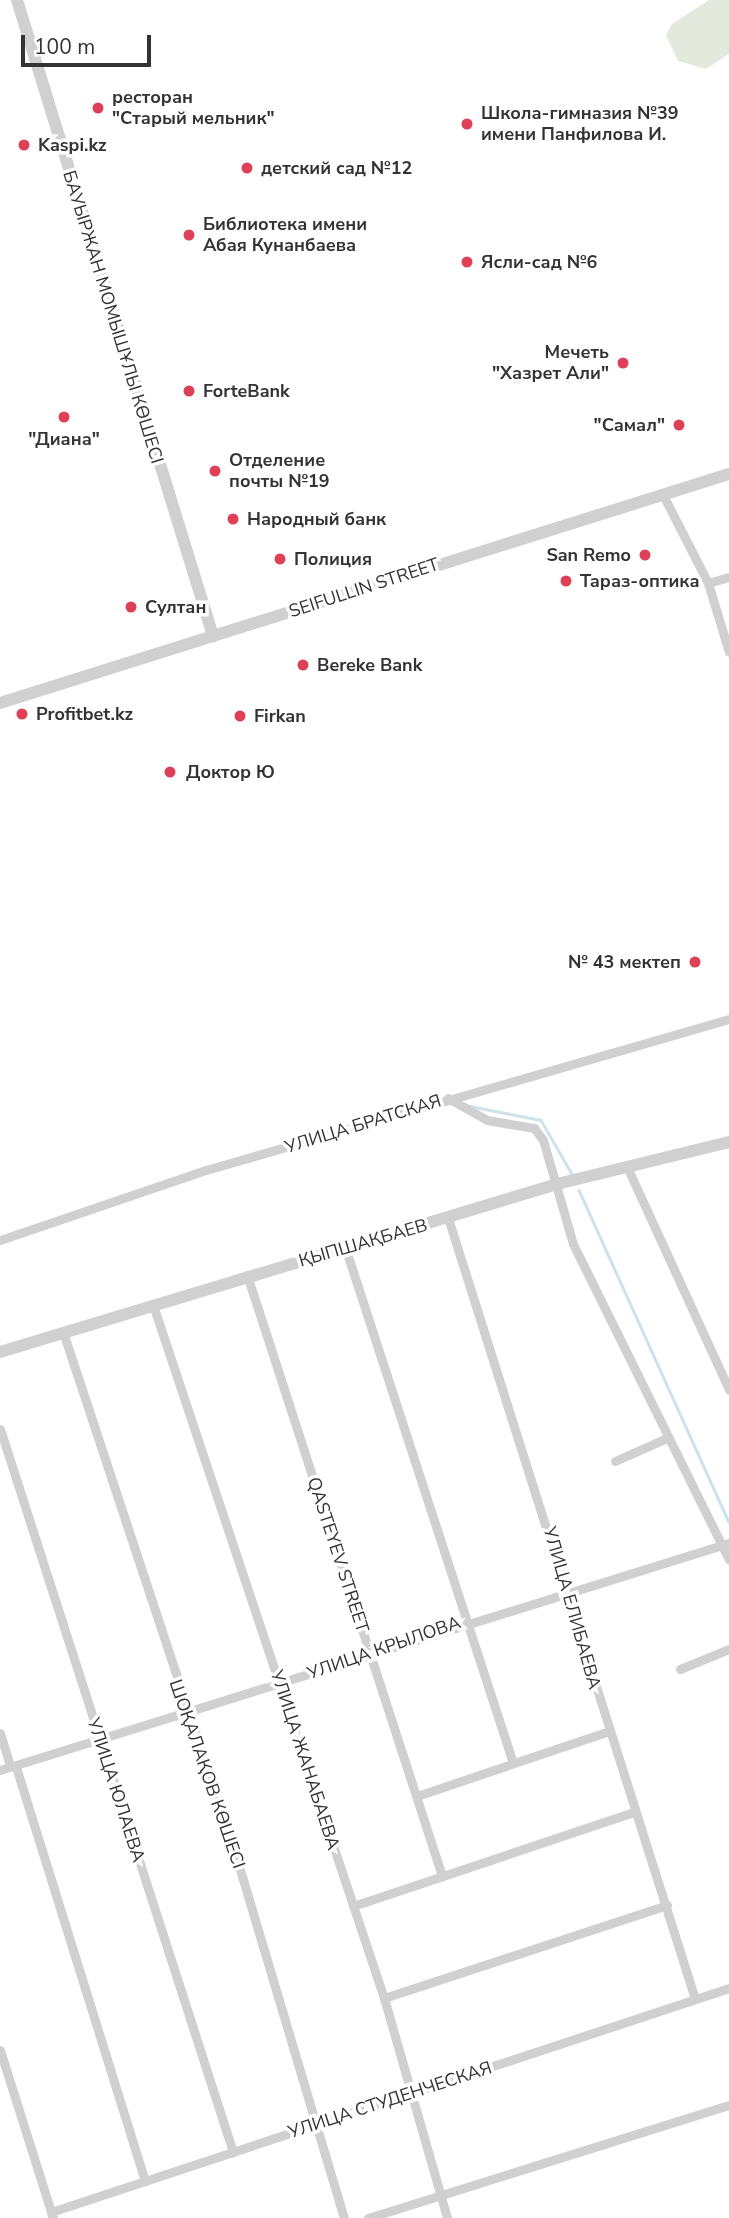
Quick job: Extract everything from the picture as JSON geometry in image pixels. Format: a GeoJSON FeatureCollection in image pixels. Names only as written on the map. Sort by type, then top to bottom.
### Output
{"type":"FeatureCollection","features":[{"type":"Feature","properties":{"kind":"street","name":"БАУЫРЖАН МОМЫШҰЛЫ КӨШЕСІ"},"geometry":{"type":"LineString","coordinates":[[17,0],[213,636]]}},
{"type":"Feature","properties":{"kind":"street","name":"SEIFULLIN STREET"},"geometry":{"type":"LineString","coordinates":[[0,703],[729,474]]}},
{"type":"Feature","properties":{"kind":"street"},"geometry":{"type":"LineString","coordinates":[[663,495],[708,583],[729,652]]}},
{"type":"Feature","properties":{"kind":"street"},"geometry":{"type":"LineString","coordinates":[[708,583],[729,577]]}},
{"type":"Feature","properties":{"kind":"street","name":"УЛИЦА БРАТСКАЯ"},"geometry":{"type":"LineString","coordinates":[[0,1240],[448,1098],[729,1019]]}},
{"type":"Feature","properties":{"kind":"street"},"geometry":{"type":"LineString","coordinates":[[448,1098],[487,1120],[534,1128],[557,1184],[573,1244],[667,1438],[726,1544],[729,1559]]}},
{"type":"Feature","properties":{"kind":"street","name":"ҚЫПШАҚБАЕВ"},"geometry":{"type":"LineString","coordinates":[[0,1352],[247,1275],[346,1250],[557,1184],[628,1169],[729,1142]]}},
{"type":"Feature","properties":{"kind":"street"},"geometry":{"type":"LineString","coordinates":[[628,1169],[729,1390]]}},
{"type":"Feature","properties":{"kind":"street","name":"УЛИЦА ЕЛИБАЕВА"},"geometry":{"type":"LineString","coordinates":[[449,1218],[695,1999]]}},
{"type":"Feature","properties":{"kind":"street"},"geometry":{"type":"LineString","coordinates":[[346,1250],[513,1763]]}},
{"type":"Feature","properties":{"kind":"street","name":"QASTEYEV STREET"},"geometry":{"type":"LineString","coordinates":[[247,1275],[442,1876]]}},
{"type":"Feature","properties":{"kind":"street","name":"УЛИЦА ЖАНАБАЕВА"},"geometry":{"type":"LineString","coordinates":[[153,1305],[384,1998],[447,2218]]}},
{"type":"Feature","properties":{"kind":"street","name":"ШОҚАЛАҚОВ КӨШЕСІ"},"geometry":{"type":"LineString","coordinates":[[63,1332],[344,2218]]}},
{"type":"Feature","properties":{"kind":"street","name":"УЛИЦА ЮЛАЕВА"},"geometry":{"type":"LineString","coordinates":[[0,1429],[233,2152]]}},
{"type":"Feature","properties":{"kind":"street"},"geometry":{"type":"LineString","coordinates":[[615,1461],[667,1438]]}},
{"type":"Feature","properties":{"kind":"street","name":"УЛИЦА КРЫЛОВА"},"geometry":{"type":"LineString","coordinates":[[0,1770],[279,1684],[466,1621],[726,1544]]}},
{"type":"Feature","properties":{"kind":"street"},"geometry":{"type":"LineString","coordinates":[[680,1669],[729,1648]]}},
{"type":"Feature","properties":{"kind":"street"},"geometry":{"type":"LineString","coordinates":[[417,1796],[609,1731]]}},
{"type":"Feature","properties":{"kind":"street"},"geometry":{"type":"LineString","coordinates":[[0,1733],[13,1766],[145,2181]]}},
{"type":"Feature","properties":{"kind":"street"},"geometry":{"type":"LineString","coordinates":[[353,1906],[635,1812]]}},
{"type":"Feature","properties":{"kind":"street"},"geometry":{"type":"LineString","coordinates":[[384,1998],[667,1905]]}},
{"type":"Feature","properties":{"kind":"street","name":"УЛИЦА СТУДЕНЧЕСКАЯ"},"geometry":{"type":"LineString","coordinates":[[52,2215],[145,2181],[729,1988]]}},
{"type":"Feature","properties":{"kind":"street"},"geometry":{"type":"LineString","coordinates":[[0,2050],[52,2215]]}},
{"type":"Feature","properties":{"kind":"street"},"geometry":{"type":"LineString","coordinates":[[368,2218],[729,2105]]}},
{"type":"Feature","properties":{"kind":"shaded area"},"geometry":{"type":"Polygon","coordinates":[[[709,0],[729,0],[729,54],[706,69],[678,61],[666,35],[672,24],[709,0]]]}},
{"type":"Feature","properties":{"kind":"waterway"},"geometry":{"type":"LineString","coordinates":[[470,1106],[541,1120],[572,1174]]}},
{"type":"Feature","properties":{"kind":"waterway"},"geometry":{"type":"LineString","coordinates":[[579,1190],[729,1522]]}},
{"type":"Feature","properties":{"kind":"place","name":"ресторан \"Старый мельник\""},"geometry":{"type":"Point","coordinates":[98,108]}},
{"type":"Feature","properties":{"kind":"place","name":"Школа-гимназия №39 имени Панфилова И."},"geometry":{"type":"Point","coordinates":[467,124]}},
{"type":"Feature","properties":{"kind":"place","name":"Kaspi.kz"},"geometry":{"type":"Point","coordinates":[24,145]}},
{"type":"Feature","properties":{"kind":"place","name":"детский сад №12"},"geometry":{"type":"Point","coordinates":[247,168]}},
{"type":"Feature","properties":{"kind":"place","name":"Библиотека имени Абая Кунанбаева"},"geometry":{"type":"Point","coordinates":[189,235]}},
{"type":"Feature","properties":{"kind":"place","name":"Ясли-сад №6"},"geometry":{"type":"Point","coordinates":[467,262]}},
{"type":"Feature","properties":{"kind":"place","name":"Мечеть \"Хазрет Али\""},"geometry":{"type":"Point","coordinates":[623,363]}},
{"type":"Feature","properties":{"kind":"place","name":"ForteBank"},"geometry":{"type":"Point","coordinates":[189,391]}},
{"type":"Feature","properties":{"kind":"place","name":"\"Диана\""},"geometry":{"type":"Point","coordinates":[64,417]}},
{"type":"Feature","properties":{"kind":"place","name":"\"Самал\""},"geometry":{"type":"Point","coordinates":[679,425]}},
{"type":"Feature","properties":{"kind":"place","name":"Отделение почты №19"},"geometry":{"type":"Point","coordinates":[215,471]}},
{"type":"Feature","properties":{"kind":"place","name":"Народный банк"},"geometry":{"type":"Point","coordinates":[233,519]}},
{"type":"Feature","properties":{"kind":"place","name":"San Remo"},"geometry":{"type":"Point","coordinates":[645,555]}},
{"type":"Feature","properties":{"kind":"place","name":"Полиция"},"geometry":{"type":"Point","coordinates":[280,559]}},
{"type":"Feature","properties":{"kind":"place","name":"Тараз-оптика"},"geometry":{"type":"Point","coordinates":[566,581]}},
{"type":"Feature","properties":{"kind":"place","name":"Султан"},"geometry":{"type":"Point","coordinates":[131,607]}},
{"type":"Feature","properties":{"kind":"place","name":"Bereke Bank"},"geometry":{"type":"Point","coordinates":[303,665]}},
{"type":"Feature","properties":{"kind":"place","name":"Profitbet.kz"},"geometry":{"type":"Point","coordinates":[22,714]}},
{"type":"Feature","properties":{"kind":"place","name":"Firkan"},"geometry":{"type":"Point","coordinates":[240,716]}},
{"type":"Feature","properties":{"kind":"place","name":"Доктор Ю"},"geometry":{"type":"Point","coordinates":[170,772]}},
{"type":"Feature","properties":{"kind":"place","name":"№ 43 мектеп"},"geometry":{"type":"Point","coordinates":[695,962]}}]}
